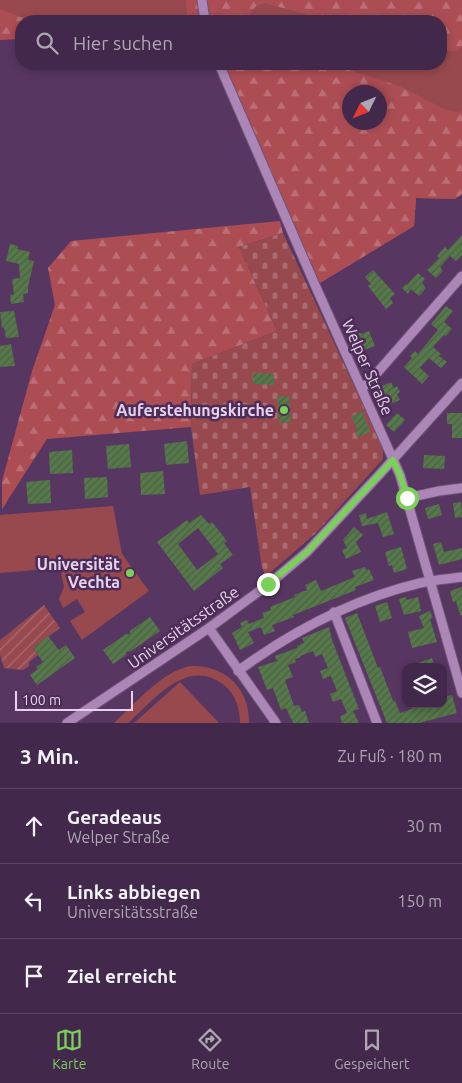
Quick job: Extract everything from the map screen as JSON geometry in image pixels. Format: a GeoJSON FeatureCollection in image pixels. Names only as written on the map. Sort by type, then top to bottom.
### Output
{"type":"FeatureCollection","features":[{"type":"Feature","properties":{"kind":"street"},"geometry":{"type":"LineString","coordinates":[[202,0],[205,15]]}},
{"type":"Feature","properties":{"kind":"street","name":"Welper Straße"},"geometry":{"type":"LineString","coordinates":[[222,70],[311,277],[400,475],[431,582],[458,661],[462,693]]}},
{"type":"Feature","properties":{"kind":"street"},"geometry":{"type":"LineString","coordinates":[[362,388],[370,382],[462,276]]}},
{"type":"Feature","properties":{"kind":"street","name":"Universitätsstraße"},"geometry":{"type":"LineString","coordinates":[[67,723],[209,628],[307,552],[462,383]]}},
{"type":"Feature","properties":{"kind":"street"},"geometry":{"type":"LineString","coordinates":[[407,498],[462,488]]}},
{"type":"Feature","properties":{"kind":"street"},"geometry":{"type":"LineString","coordinates":[[238,671],[279,642],[334,612],[383,594],[421,583],[462,577]]}},
{"type":"Feature","properties":{"kind":"street"},"geometry":{"type":"LineString","coordinates":[[334,612],[377,723]]}},
{"type":"Feature","properties":{"kind":"street"},"geometry":{"type":"LineString","coordinates":[[209,628],[276,723]]}},
{"type":"Feature","properties":{"kind":"green space"},"geometry":{"type":"Polygon","coordinates":[[[0,0],[462,0],[462,194],[455,199],[416,198],[414,226],[320,283],[225,70],[447,70],[447,15],[15,15],[15,26],[0,40],[0,0]]]}},
{"type":"Feature","properties":{"kind":"green space"},"geometry":{"type":"Polygon","coordinates":[[[186,0],[198,0],[200,15],[187,15],[186,0]]]}},
{"type":"Feature","properties":{"kind":"green space"},"geometry":{"type":"Polygon","coordinates":[[[204,0],[462,0],[462,46],[457,51],[447,50],[447,15],[309,15],[264,3],[256,6],[249,15],[208,15],[204,0]]]}},
{"type":"Feature","properties":{"kind":"green space"},"geometry":{"type":"Polygon","coordinates":[[[0,9],[15,15],[15,39],[0,40],[0,9]]]}},
{"type":"Feature","properties":{"kind":"green space"},"geometry":{"type":"Polygon","coordinates":[[[225,70],[349,70],[399,86],[446,110],[458,112],[462,110],[462,194],[455,199],[416,198],[414,226],[320,283],[225,70]]]}},
{"type":"Feature","properties":{"kind":"green space"},"geometry":{"type":"Polygon","coordinates":[[[280,221],[283,233],[239,247],[277,331],[192,364],[191,427],[47,439],[2,509],[2,481],[32,371],[55,305],[48,268],[71,241],[280,221]]]}},
{"type":"Feature","properties":{"kind":"green space"},"geometry":{"type":"Polygon","coordinates":[[[283,233],[383,448],[383,459],[316,533],[266,576],[262,568],[250,487],[200,495],[191,427],[192,364],[277,331],[239,247],[283,233]]]}},
{"type":"Feature","properties":{"kind":"green space"},"geometry":{"type":"Polygon","coordinates":[[[113,506],[122,554],[149,591],[82,640],[70,621],[85,612],[77,599],[63,608],[59,599],[64,587],[60,568],[0,573],[0,515],[113,506]]]}},
{"type":"Feature","properties":{"kind":"green space"},"geometry":{"type":"Polygon","coordinates":[[[44,605],[60,628],[33,648],[38,655],[29,662],[29,666],[23,670],[4,668],[0,655],[0,640],[44,605]]]}},
{"type":"Feature","properties":{"kind":"green space"},"geometry":{"type":"Polygon","coordinates":[[[190,666],[214,669],[233,681],[245,699],[249,723],[240,723],[237,702],[224,685],[210,677],[197,675],[184,678],[172,684],[128,723],[114,723],[159,682],[179,669],[190,666]]]}},
{"type":"Feature","properties":{"kind":"green space"},"geometry":{"type":"Polygon","coordinates":[[[180,682],[219,723],[134,723],[180,682]]]}},
{"type":"Feature","properties":{"kind":"building"},"geometry":{"type":"Polygon","coordinates":[[[462,235],[462,255],[456,261],[450,256],[440,267],[443,271],[436,278],[427,270],[439,258],[437,256],[445,247],[448,250],[462,235]]]}},
{"type":"Feature","properties":{"kind":"building"},"geometry":{"type":"Polygon","coordinates":[[[10,244],[18,246],[17,249],[30,252],[28,260],[34,261],[28,293],[23,294],[24,302],[11,304],[10,295],[14,294],[12,279],[20,278],[19,264],[6,261],[10,244]]]}},
{"type":"Feature","properties":{"kind":"building"},"geometry":{"type":"Polygon","coordinates":[[[373,270],[395,294],[390,298],[393,303],[386,309],[368,286],[371,284],[365,277],[373,270]]]}},
{"type":"Feature","properties":{"kind":"building"},"geometry":{"type":"Polygon","coordinates":[[[418,273],[425,279],[422,283],[426,288],[419,296],[411,289],[408,294],[402,288],[418,273]]]}},
{"type":"Feature","properties":{"kind":"building"},"geometry":{"type":"Polygon","coordinates":[[[446,306],[453,311],[444,322],[452,329],[433,347],[441,354],[439,356],[447,362],[441,368],[429,358],[420,368],[429,376],[422,384],[404,367],[412,358],[410,356],[415,351],[418,354],[438,330],[431,324],[446,306]]]}},
{"type":"Feature","properties":{"kind":"building"},"geometry":{"type":"Polygon","coordinates":[[[14,311],[19,337],[6,338],[4,327],[2,328],[0,312],[14,311]]]}},
{"type":"Feature","properties":{"kind":"building"},"geometry":{"type":"Polygon","coordinates":[[[352,323],[361,334],[369,331],[375,346],[364,350],[356,336],[352,339],[344,329],[352,323]]]}},
{"type":"Feature","properties":{"kind":"building"},"geometry":{"type":"Polygon","coordinates":[[[11,344],[15,366],[0,367],[0,346],[11,344]]]}},
{"type":"Feature","properties":{"kind":"building"},"geometry":{"type":"Polygon","coordinates":[[[253,373],[274,374],[274,385],[253,384],[253,373]]]}},
{"type":"Feature","properties":{"kind":"building"},"geometry":{"type":"Polygon","coordinates":[[[391,382],[394,388],[397,386],[400,392],[397,394],[400,400],[388,405],[380,387],[391,382]]]}},
{"type":"Feature","properties":{"kind":"building","name":"Auferstehungskirche"},"geometry":{"type":"Polygon","coordinates":[[[289,396],[291,422],[279,423],[277,397],[289,396]]]}},
{"type":"Feature","properties":{"kind":"building"},"geometry":{"type":"Polygon","coordinates":[[[362,411],[370,432],[357,437],[355,431],[358,430],[351,416],[362,411]]]}},
{"type":"Feature","properties":{"kind":"building"},"geometry":{"type":"Polygon","coordinates":[[[397,413],[405,420],[394,432],[386,425],[397,413]]]}},
{"type":"Feature","properties":{"kind":"building"},"geometry":{"type":"Polygon","coordinates":[[[447,413],[462,413],[462,438],[452,438],[452,424],[447,424],[447,413]]]}},
{"type":"Feature","properties":{"kind":"building"},"geometry":{"type":"Polygon","coordinates":[[[187,441],[189,463],[166,465],[164,444],[187,441]]]}},
{"type":"Feature","properties":{"kind":"building"},"geometry":{"type":"Polygon","coordinates":[[[129,444],[131,467],[108,469],[106,446],[129,444]]]}},
{"type":"Feature","properties":{"kind":"building"},"geometry":{"type":"Polygon","coordinates":[[[72,450],[73,473],[50,474],[49,452],[72,450]]]}},
{"type":"Feature","properties":{"kind":"building"},"geometry":{"type":"Polygon","coordinates":[[[424,455],[445,456],[444,469],[423,468],[424,455]]]}},
{"type":"Feature","properties":{"kind":"building"},"geometry":{"type":"Polygon","coordinates":[[[163,471],[165,494],[141,495],[140,473],[163,471]]]}},
{"type":"Feature","properties":{"kind":"building"},"geometry":{"type":"Polygon","coordinates":[[[107,477],[108,497],[85,499],[84,478],[107,477]]]}},
{"type":"Feature","properties":{"kind":"building"},"geometry":{"type":"Polygon","coordinates":[[[50,480],[51,503],[28,504],[26,482],[50,480]]]}},
{"type":"Feature","properties":{"kind":"building"},"geometry":{"type":"Polygon","coordinates":[[[461,502],[462,517],[455,518],[453,503],[461,502]]]}},
{"type":"Feature","properties":{"kind":"building"},"geometry":{"type":"Polygon","coordinates":[[[439,504],[442,515],[428,519],[425,508],[439,504]]]}},
{"type":"Feature","properties":{"kind":"building"},"geometry":{"type":"Polygon","coordinates":[[[387,512],[394,534],[383,537],[378,523],[362,526],[359,515],[366,513],[367,519],[387,512]]]}},
{"type":"Feature","properties":{"kind":"building"},"geometry":{"type":"Polygon","coordinates":[[[201,515],[209,524],[212,522],[227,541],[224,543],[233,555],[220,564],[223,568],[194,591],[157,542],[187,520],[189,523],[201,515]],[[198,528],[178,544],[197,570],[218,554],[198,528]]]}},
{"type":"Feature","properties":{"kind":"building"},"geometry":{"type":"Polygon","coordinates":[[[354,527],[363,535],[356,542],[361,552],[346,559],[342,550],[347,548],[343,540],[354,527]]]}},
{"type":"Feature","properties":{"kind":"building"},"geometry":{"type":"Polygon","coordinates":[[[441,542],[444,552],[462,548],[462,559],[439,565],[433,544],[441,542]]]}},
{"type":"Feature","properties":{"kind":"building"},"geometry":{"type":"Polygon","coordinates":[[[401,547],[407,569],[394,573],[392,565],[389,566],[385,552],[401,547]]]}},
{"type":"Feature","properties":{"kind":"building"},"geometry":{"type":"Polygon","coordinates":[[[365,567],[366,570],[369,569],[374,580],[355,587],[356,590],[272,625],[275,631],[264,635],[261,627],[248,632],[254,643],[240,650],[232,633],[242,627],[240,623],[247,620],[249,624],[264,618],[262,613],[271,610],[270,607],[307,590],[305,585],[316,580],[321,591],[355,577],[352,571],[365,567]]]}},
{"type":"Feature","properties":{"kind":"building"},"geometry":{"type":"Polygon","coordinates":[[[462,587],[462,615],[460,615],[456,601],[453,602],[450,591],[462,587]]]}},
{"type":"Feature","properties":{"kind":"building"},"geometry":{"type":"Polygon","coordinates":[[[406,597],[407,600],[418,597],[421,611],[404,615],[399,599],[406,597]]]}},
{"type":"Feature","properties":{"kind":"building"},"geometry":{"type":"Polygon","coordinates":[[[387,602],[392,618],[380,622],[375,606],[387,602]]]}},
{"type":"Feature","properties":{"kind":"building"},"geometry":{"type":"Polygon","coordinates":[[[430,611],[433,618],[430,619],[437,642],[412,648],[408,632],[424,628],[419,616],[430,611]]]}},
{"type":"Feature","properties":{"kind":"building"},"geometry":{"type":"Polygon","coordinates":[[[357,613],[378,668],[380,667],[393,701],[395,701],[400,713],[414,708],[447,708],[447,696],[452,695],[457,713],[419,723],[387,723],[345,618],[357,613]]]}},
{"type":"Feature","properties":{"kind":"building"},"geometry":{"type":"Polygon","coordinates":[[[150,617],[160,631],[131,651],[126,652],[126,655],[113,664],[103,650],[126,634],[130,634],[130,631],[150,617]]]}},
{"type":"Feature","properties":{"kind":"building"},"geometry":{"type":"Polygon","coordinates":[[[329,627],[332,640],[359,709],[353,711],[359,723],[342,723],[340,716],[347,713],[341,699],[333,702],[330,694],[337,691],[331,676],[323,679],[320,671],[328,668],[322,654],[315,657],[313,651],[300,656],[295,659],[296,662],[288,665],[293,677],[285,680],[294,706],[299,705],[302,712],[305,711],[309,723],[293,723],[286,708],[281,710],[273,688],[267,690],[258,667],[277,661],[275,656],[297,648],[297,646],[304,643],[302,638],[329,627]]]}},
{"type":"Feature","properties":{"kind":"building"},"geometry":{"type":"Polygon","coordinates":[[[48,636],[59,650],[66,645],[75,658],[37,685],[30,675],[43,662],[33,648],[48,636]]]}},
{"type":"Feature","properties":{"kind":"building"},"geometry":{"type":"Polygon","coordinates":[[[432,658],[434,663],[418,663],[432,658]]]}},
{"type":"Feature","properties":{"kind":"place","name":"Auferstehungskirche"},"geometry":{"type":"Point","coordinates":[284,410]}},
{"type":"Feature","properties":{"kind":"place","name":"Universität Vechta"},"geometry":{"type":"Point","coordinates":[130,573]}},
{"type":"Feature","properties":{"kind":"route"},"geometry":{"type":"LineString","coordinates":[[268,584],[307,552],[393,460],[407,498]]}}]}
